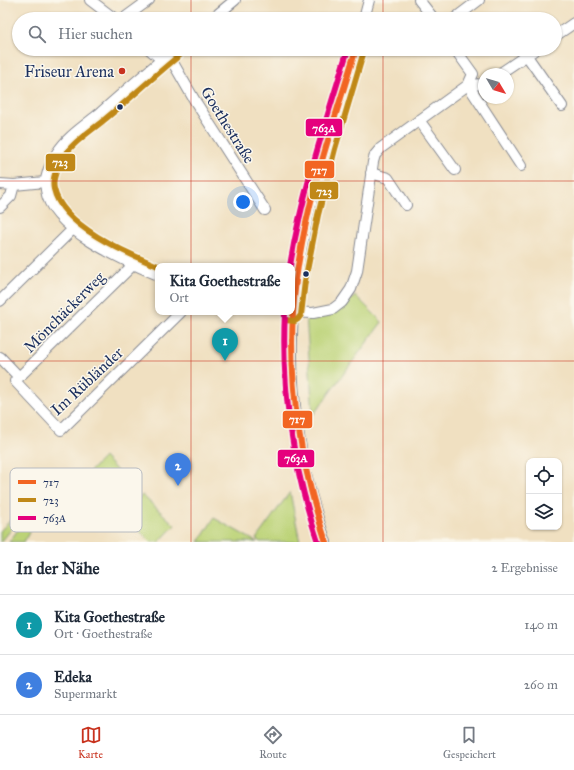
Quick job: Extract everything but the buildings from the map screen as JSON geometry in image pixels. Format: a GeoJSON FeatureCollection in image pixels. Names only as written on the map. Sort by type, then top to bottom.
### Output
{"type":"FeatureCollection","features":[{"type":"Feature","properties":{"kind":"street"},"geometry":{"type":"LineString","coordinates":[[90,0],[106,12]]}},
{"type":"Feature","properties":{"kind":"street"},"geometry":{"type":"LineString","coordinates":[[133,12],[149,0]]}},
{"type":"Feature","properties":{"kind":"street"},"geometry":{"type":"LineString","coordinates":[[220,12],[235,0]]}},
{"type":"Feature","properties":{"kind":"street"},"geometry":{"type":"LineString","coordinates":[[366,12],[369,0]]}},
{"type":"Feature","properties":{"kind":"street"},"geometry":{"type":"LineString","coordinates":[[419,0],[428,12]]}},
{"type":"Feature","properties":{"kind":"street"},"geometry":{"type":"LineString","coordinates":[[462,12],[474,1]]}},
{"type":"Feature","properties":{"kind":"street"},"geometry":{"type":"LineString","coordinates":[[562,31],[574,23]]}},
{"type":"Feature","properties":{"kind":"street"},"geometry":{"type":"LineString","coordinates":[[155,274],[104,249],[73,230],[62,220],[48,200],[45,182],[52,162],[66,141],[166,56]]}},
{"type":"Feature","properties":{"kind":"street","name":"Goethestraße"},"geometry":{"type":"LineString","coordinates":[[169,56],[195,101],[265,210]]}},
{"type":"Feature","properties":{"kind":"street"},"geometry":{"type":"LineString","coordinates":[[295,287],[312,201],[354,56]]}},
{"type":"Feature","properties":{"kind":"street"},"geometry":{"type":"LineString","coordinates":[[295,313],[314,313],[333,309],[342,302],[351,289],[357,272],[371,173],[376,155],[381,148],[468,85],[473,74],[460,56]]}},
{"type":"Feature","properties":{"kind":"street"},"geometry":{"type":"LineString","coordinates":[[508,68],[527,56],[562,106]]}},
{"type":"Feature","properties":{"kind":"street"},"geometry":{"type":"LineString","coordinates":[[468,85],[478,84]]}},
{"type":"Feature","properties":{"kind":"street"},"geometry":{"type":"LineString","coordinates":[[468,85],[521,166]]}},
{"type":"Feature","properties":{"kind":"street"},"geometry":{"type":"LineString","coordinates":[[419,120],[455,170]]}},
{"type":"Feature","properties":{"kind":"street"},"geometry":{"type":"LineString","coordinates":[[371,173],[388,178],[406,205]]}},
{"type":"Feature","properties":{"kind":"street"},"geometry":{"type":"LineString","coordinates":[[0,184],[14,186],[45,182]]}},
{"type":"Feature","properties":{"kind":"street"},"geometry":{"type":"LineString","coordinates":[[0,207],[11,196],[14,186]]}},
{"type":"Feature","properties":{"kind":"street"},"geometry":{"type":"LineString","coordinates":[[0,301],[73,230]]}},
{"type":"Feature","properties":{"kind":"street","name":"Mönchäckerweg"},"geometry":{"type":"LineString","coordinates":[[17,379],[134,264]]}},
{"type":"Feature","properties":{"kind":"street","name":"Im Rübländer"},"geometry":{"type":"LineString","coordinates":[[0,357],[61,430],[178,315]]}},
{"type":"Feature","properties":{"kind":"street"},"geometry":{"type":"LineString","coordinates":[[290,315],[297,415],[309,486],[318,520],[326,542]]}},
{"type":"Feature","properties":{"kind":"green space"},"geometry":{"type":"Polygon","coordinates":[[[356,296],[382,322],[313,415],[306,315],[332,311],[356,296]]]}},
{"type":"Feature","properties":{"kind":"green space"},"geometry":{"type":"Polygon","coordinates":[[[104,457],[114,468],[93,468],[104,457]]]}},
{"type":"Feature","properties":{"kind":"green space"},"geometry":{"type":"Polygon","coordinates":[[[290,492],[300,542],[260,542],[256,539],[290,492]]]}},
{"type":"Feature","properties":{"kind":"green space"},"geometry":{"type":"Polygon","coordinates":[[[142,495],[175,525],[159,542],[151,542],[141,532],[142,532],[142,495]]]}},
{"type":"Feature","properties":{"kind":"green space"},"geometry":{"type":"Polygon","coordinates":[[[214,518],[253,540],[257,542],[199,542],[214,518]]]}},
{"type":"Feature","properties":{"kind":"green space"},"geometry":{"type":"Polygon","coordinates":[[[10,521],[10,531],[1,542],[0,531],[10,521]]]}},
{"type":"Feature","properties":{"kind":"green space"},"geometry":{"type":"Polygon","coordinates":[[[16,532],[29,532],[24,542],[9,542],[16,532]]]}},
{"type":"Feature","properties":{"kind":"transit line","name":"723"},"geometry":{"type":"LineString","coordinates":[[155,265],[113,246],[82,226],[69,215],[59,202],[53,184],[57,169],[67,152],[75,143],[114,112],[179,56]]}},
{"type":"Feature","properties":{"kind":"transit line","name":"763A"},"geometry":{"type":"LineString","coordinates":[[291,263],[308,184],[346,56]]}},
{"type":"Feature","properties":{"kind":"transit line","name":"717"},"geometry":{"type":"LineString","coordinates":[[295,291],[306,221],[313,192],[354,56]]}},
{"type":"Feature","properties":{"kind":"transit line","name":"723"},"geometry":{"type":"LineString","coordinates":[[285,320],[295,321],[301,315],[305,281],[318,215],[335,149],[363,56]]}},
{"type":"Feature","properties":{"kind":"transit line","name":"763A"},"geometry":{"type":"LineString","coordinates":[[285,315],[285,371],[291,428],[302,486],[318,542]]}},
{"type":"Feature","properties":{"kind":"transit line","name":"717"},"geometry":{"type":"LineString","coordinates":[[293,315],[293,380],[296,412],[308,478],[326,542]]}},
{"type":"Feature","properties":{"kind":"place","name":"Friseur Arena"},"geometry":{"type":"Point","coordinates":[122,71]}},
{"type":"Feature","properties":{"kind":"place","name":"Kita Goethestraße"},"geometry":{"type":"Point","coordinates":[225,361]}},
{"type":"Feature","properties":{"kind":"place","name":"Edeka"},"geometry":{"type":"Point","coordinates":[178,486]}}]}
